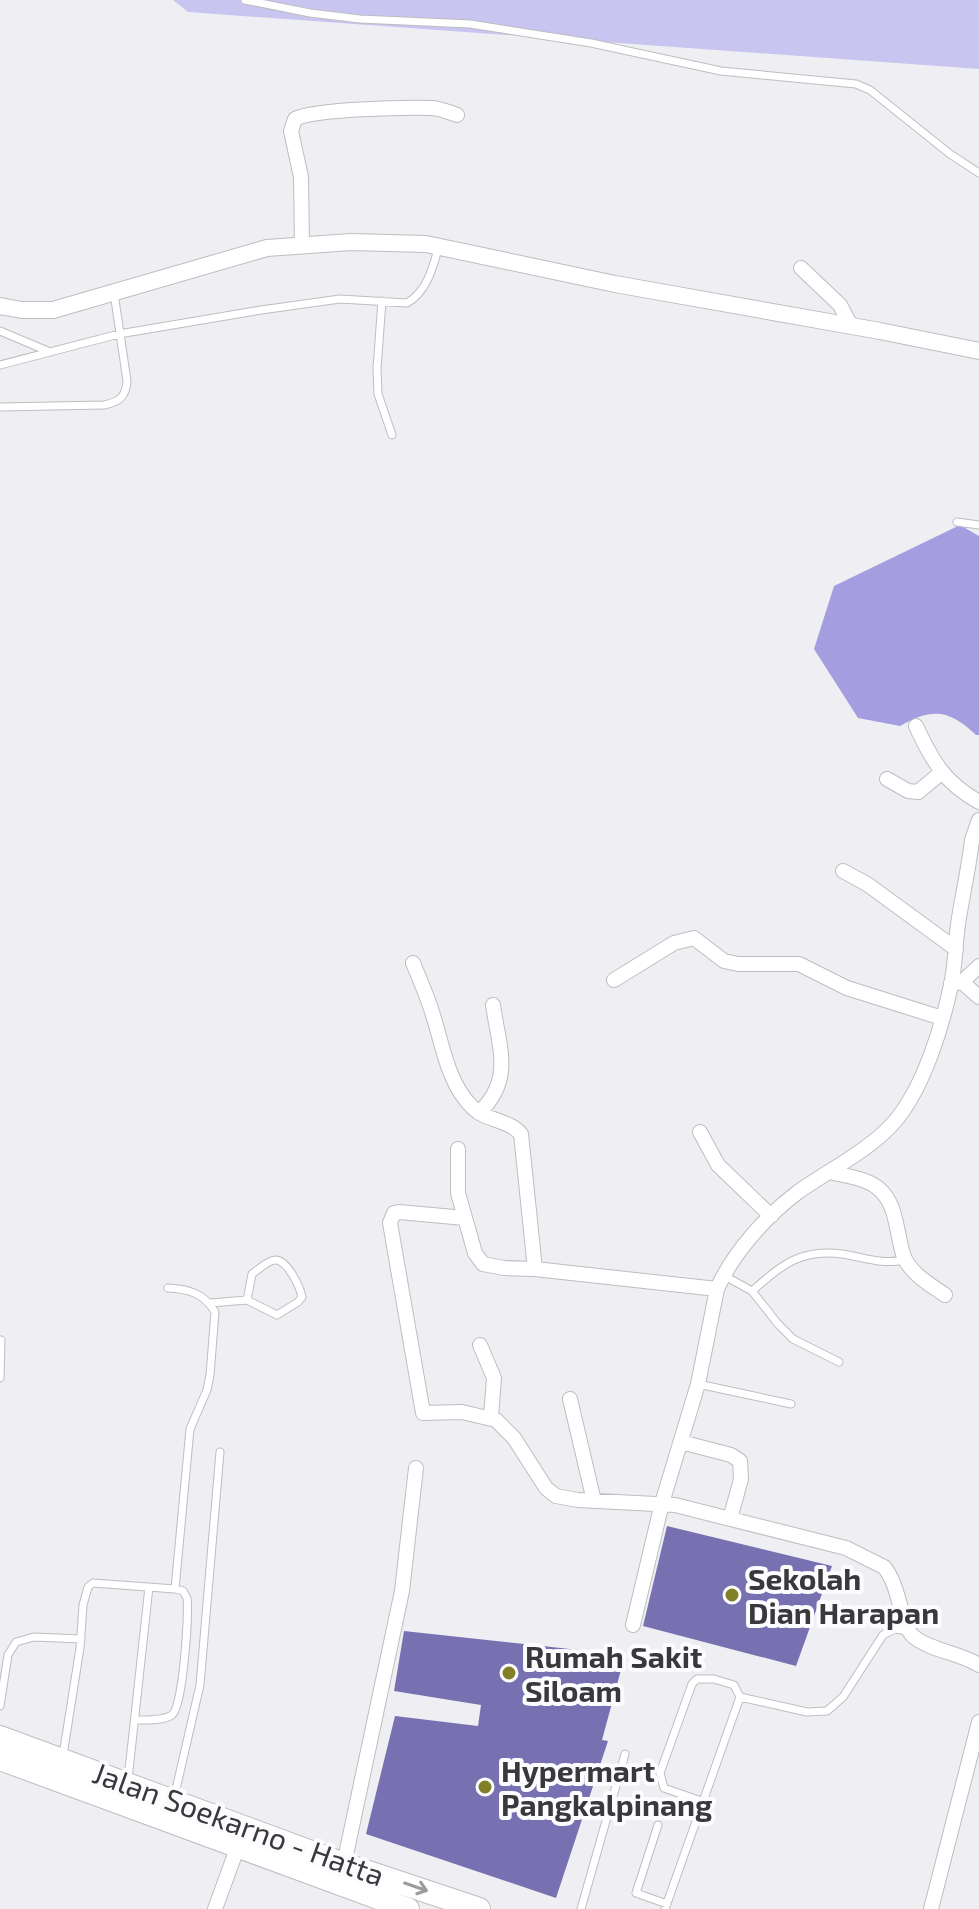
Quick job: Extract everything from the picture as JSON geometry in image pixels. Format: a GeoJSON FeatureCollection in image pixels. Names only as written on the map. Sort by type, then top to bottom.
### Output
{"type":"FeatureCollection","features":[{"type":"Feature","properties":{"kind":"highway","name":"Jalan Soekarno - Hatta"},"geometry":{"type":"LineString","coordinates":[[0,1737],[59,1769],[368,1902],[408,1909]]}},
{"type":"Feature","properties":{"kind":"highway","name":"Jalan Soekarno - Hatta"},"geometry":{"type":"LineString","coordinates":[[0,1759],[127,1785],[344,1864],[479,1909]]}},
{"type":"Feature","properties":{"kind":"street"},"geometry":{"type":"LineString","coordinates":[[302,245],[301,177],[291,131],[295,119],[304,114],[338,111],[431,108],[457,115]]}},
{"type":"Feature","properties":{"kind":"street"},"geometry":{"type":"LineString","coordinates":[[0,306],[53,310],[267,248],[351,242],[426,244],[615,284],[979,351]]}},
{"type":"Feature","properties":{"kind":"street"},"geometry":{"type":"LineString","coordinates":[[801,268],[840,305],[851,326]]}},
{"type":"Feature","properties":{"kind":"street"},"geometry":{"type":"LineString","coordinates":[[916,726],[927,750],[951,785],[979,802]]}},
{"type":"Feature","properties":{"kind":"street"},"geometry":{"type":"LineString","coordinates":[[887,779],[908,791],[918,792],[942,772]]}},
{"type":"Feature","properties":{"kind":"street"},"geometry":{"type":"LineString","coordinates":[[633,1625],[662,1503],[698,1384],[717,1289],[723,1275],[771,1216],[797,1193],[830,1172],[896,1121],[926,1065],[957,983],[956,949],[972,840],[979,820]]}},
{"type":"Feature","properties":{"kind":"street"},"geometry":{"type":"LineString","coordinates":[[843,871],[867,884],[956,949]]}},
{"type":"Feature","properties":{"kind":"street"},"geometry":{"type":"LineString","coordinates":[[614,980],[674,943],[694,938],[724,961],[738,964],[799,964],[847,988],[942,1018]]}},
{"type":"Feature","properties":{"kind":"street"},"geometry":{"type":"LineString","coordinates":[[413,963],[432,1011],[450,1074],[464,1097],[479,1113],[510,1124],[521,1134],[535,1269]]}},
{"type":"Feature","properties":{"kind":"street"},"geometry":{"type":"LineString","coordinates":[[957,983],[979,966]]}},
{"type":"Feature","properties":{"kind":"street"},"geometry":{"type":"LineString","coordinates":[[957,983],[979,997]]}},
{"type":"Feature","properties":{"kind":"street"},"geometry":{"type":"LineString","coordinates":[[479,1113],[492,1099],[501,1078],[493,1005]]}},
{"type":"Feature","properties":{"kind":"street"},"geometry":{"type":"LineString","coordinates":[[700,1132],[718,1165],[771,1216]]}},
{"type":"Feature","properties":{"kind":"street"},"geometry":{"type":"LineString","coordinates":[[458,1149],[458,1193],[480,1262],[504,1268],[717,1289]]}},
{"type":"Feature","properties":{"kind":"street"},"geometry":{"type":"LineString","coordinates":[[830,1172],[879,1188],[891,1210],[905,1260],[923,1280],[945,1295]]}},
{"type":"Feature","properties":{"kind":"street"},"geometry":{"type":"LineString","coordinates":[[465,1218],[399,1212],[391,1218],[389,1227],[423,1413],[462,1412],[491,1417],[509,1432],[532,1470],[552,1494],[594,1501],[662,1503],[846,1548],[884,1567],[897,1588],[909,1631],[914,1637],[979,1665]]}},
{"type":"Feature","properties":{"kind":"street"},"geometry":{"type":"LineString","coordinates":[[480,1345],[494,1378],[491,1417]]}},
{"type":"Feature","properties":{"kind":"street"},"geometry":{"type":"LineString","coordinates":[[570,1399],[594,1501]]}},
{"type":"Feature","properties":{"kind":"street"},"geometry":{"type":"LineString","coordinates":[[681,1442],[731,1455],[740,1461],[741,1479],[730,1519]]}},
{"type":"Feature","properties":{"kind":"street"},"geometry":{"type":"LineString","coordinates":[[344,1864],[402,1591],[416,1468]]}},
{"type":"Feature","properties":{"kind":"street"},"geometry":{"type":"LineString","coordinates":[[931,1909],[979,1722]]}},
{"type":"Feature","properties":{"kind":"street"},"geometry":{"type":"LineString","coordinates":[[215,1909],[238,1846]]}},
{"type":"Feature","properties":{"kind":"lane"},"geometry":{"type":"LineString","coordinates":[[245,0],[360,19],[470,24],[591,43],[721,71],[856,84],[870,90],[950,154],[979,173]]}},
{"type":"Feature","properties":{"kind":"lane"},"geometry":{"type":"LineString","coordinates":[[0,365],[119,334],[340,299],[407,303],[416,297],[429,278],[439,246]]}},
{"type":"Feature","properties":{"kind":"lane"},"geometry":{"type":"LineString","coordinates":[[0,407],[104,405],[119,401],[124,395],[127,381],[114,291]]}},
{"type":"Feature","properties":{"kind":"lane"},"geometry":{"type":"LineString","coordinates":[[382,301],[378,394],[392,435]]}},
{"type":"Feature","properties":{"kind":"lane"},"geometry":{"type":"LineString","coordinates":[[0,331],[50,352]]}},
{"type":"Feature","properties":{"kind":"lane"},"geometry":{"type":"LineString","coordinates":[[957,522],[979,525]]}},
{"type":"Feature","properties":{"kind":"lane"},"geometry":{"type":"LineString","coordinates":[[752,1291],[790,1260],[802,1256],[842,1254],[886,1262],[905,1260]]}},
{"type":"Feature","properties":{"kind":"lane"},"geometry":{"type":"LineString","coordinates":[[210,1303],[247,1300],[277,1315],[302,1297],[284,1263],[278,1259],[252,1274],[247,1300]]}},
{"type":"Feature","properties":{"kind":"lane"},"geometry":{"type":"LineString","coordinates":[[723,1275],[752,1291],[785,1332],[807,1348],[839,1362]]}},
{"type":"Feature","properties":{"kind":"lane"},"geometry":{"type":"LineString","coordinates":[[168,1288],[195,1293],[210,1303],[215,1312],[207,1390],[190,1429],[175,1589]]}},
{"type":"Feature","properties":{"kind":"lane"},"geometry":{"type":"LineString","coordinates":[[0,1378],[1,1340]]}},
{"type":"Feature","properties":{"kind":"lane"},"geometry":{"type":"LineString","coordinates":[[698,1384],[791,1404]]}},
{"type":"Feature","properties":{"kind":"lane"},"geometry":{"type":"LineString","coordinates":[[173,1800],[200,1685],[220,1452]]}},
{"type":"Feature","properties":{"kind":"lane"},"geometry":{"type":"LineString","coordinates":[[59,1769],[81,1639],[83,1605],[90,1584],[100,1582],[175,1589],[186,1593],[188,1601],[177,1708],[167,1717],[135,1720]]}},
{"type":"Feature","properties":{"kind":"lane"},"geometry":{"type":"LineString","coordinates":[[127,1785],[149,1587]]}},
{"type":"Feature","properties":{"kind":"lane"},"geometry":{"type":"LineString","coordinates":[[740,1697],[807,1712],[827,1711],[843,1697],[883,1635],[895,1629],[909,1631]]}},
{"type":"Feature","properties":{"kind":"lane"},"geometry":{"type":"LineString","coordinates":[[0,1706],[8,1655],[16,1642],[34,1637],[81,1639]]}},
{"type":"Feature","properties":{"kind":"lane"},"geometry":{"type":"LineString","coordinates":[[658,1825],[636,1892],[666,1906],[704,1802],[740,1697],[737,1688],[730,1683],[708,1678],[694,1681],[661,1765],[660,1780],[664,1788],[704,1802]]}},
{"type":"Feature","properties":{"kind":"lane"},"geometry":{"type":"LineString","coordinates":[[581,1909],[625,1754]]}},
{"type":"Feature","properties":{"kind":"shaded area"},"geometry":{"type":"Polygon","coordinates":[[[173,0],[979,0],[979,69],[188,12],[173,0]]]}},
{"type":"Feature","properties":{"kind":"shaded area"},"geometry":{"type":"Polygon","coordinates":[[[960,525],[979,536],[979,735],[957,720],[940,714],[922,716],[900,726],[858,718],[814,649],[834,586],[960,525]]]}},
{"type":"Feature","properties":{"kind":"building","name":"Sekolah Dian Harapan"},"geometry":{"type":"Polygon","coordinates":[[[667,1526],[832,1566],[796,1666],[643,1626],[667,1526]]]}},
{"type":"Feature","properties":{"kind":"building","name":"Hypermart Pangkalpinang"},"geometry":{"type":"Polygon","coordinates":[[[404,1631],[625,1655],[602,1740],[608,1741],[556,1898],[366,1834],[395,1716],[478,1726],[481,1705],[394,1691],[404,1631]]]}},
{"type":"Feature","properties":{"kind":"place","name":"Sekolah Dian Harapan"},"geometry":{"type":"Point","coordinates":[732,1595]}},
{"type":"Feature","properties":{"kind":"place","name":"Rumah Sakit Siloam"},"geometry":{"type":"Point","coordinates":[509,1673]}},
{"type":"Feature","properties":{"kind":"place","name":"Hypermart Pangkalpinang"},"geometry":{"type":"Point","coordinates":[485,1787]}}]}
